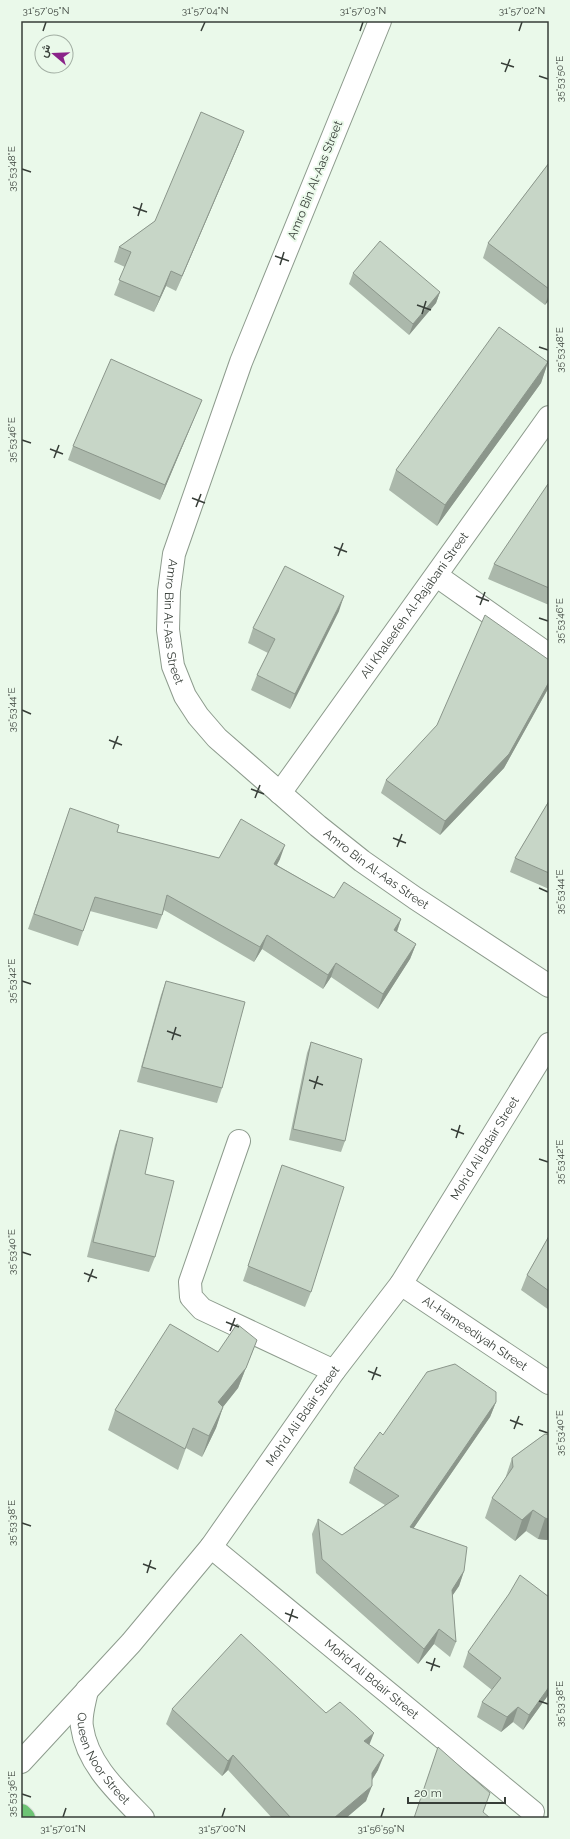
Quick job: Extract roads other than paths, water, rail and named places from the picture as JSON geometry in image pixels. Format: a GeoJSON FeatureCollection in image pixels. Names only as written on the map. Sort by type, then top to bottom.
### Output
{"type":"FeatureCollection","features":[{"type":"Feature","properties":{"kind":"highway"},"geometry":{"type":"LineString","coordinates":[[21,1815],[24,1818]]}},
{"type":"Feature","properties":{"kind":"street","name":"Amro Bin Al-Aas Street"},"geometry":{"type":"LineString","coordinates":[[380,21],[241,362],[174,554],[169,591],[168,630],[173,666],[185,696],[198,716],[217,738],[280,793],[362,861],[415,898],[549,986]]}},
{"type":"Feature","properties":{"kind":"street","name":"Ali Khaleefeh Al-Rajabani Street"},"geometry":{"type":"LineString","coordinates":[[280,793],[437,576],[549,417]]}},
{"type":"Feature","properties":{"kind":"street"},"geometry":{"type":"LineString","coordinates":[[437,576],[549,655]]}},
{"type":"Feature","properties":{"kind":"street","name":"Moh'd Ali Bdair Street"},"geometry":{"type":"LineString","coordinates":[[21,1762],[131,1644],[211,1547],[334,1371],[401,1284],[549,1044]]}},
{"type":"Feature","properties":{"kind":"street"},"geometry":{"type":"LineString","coordinates":[[239,1141],[190,1282],[191,1297],[202,1309],[334,1371]]}},
{"type":"Feature","properties":{"kind":"street","name":"Al-Hameediyah Street"},"geometry":{"type":"LineString","coordinates":[[401,1284],[549,1383]]}},
{"type":"Feature","properties":{"kind":"street","name":"Moh’d Ali Bdair Street"},"geometry":{"type":"LineString","coordinates":[[211,1547],[533,1812]]}},
{"type":"Feature","properties":{"kind":"street","name":"Queen Noor Street"},"geometry":{"type":"LineString","coordinates":[[87,1690],[82,1726],[90,1752],[112,1785],[143,1818]]}}]}
